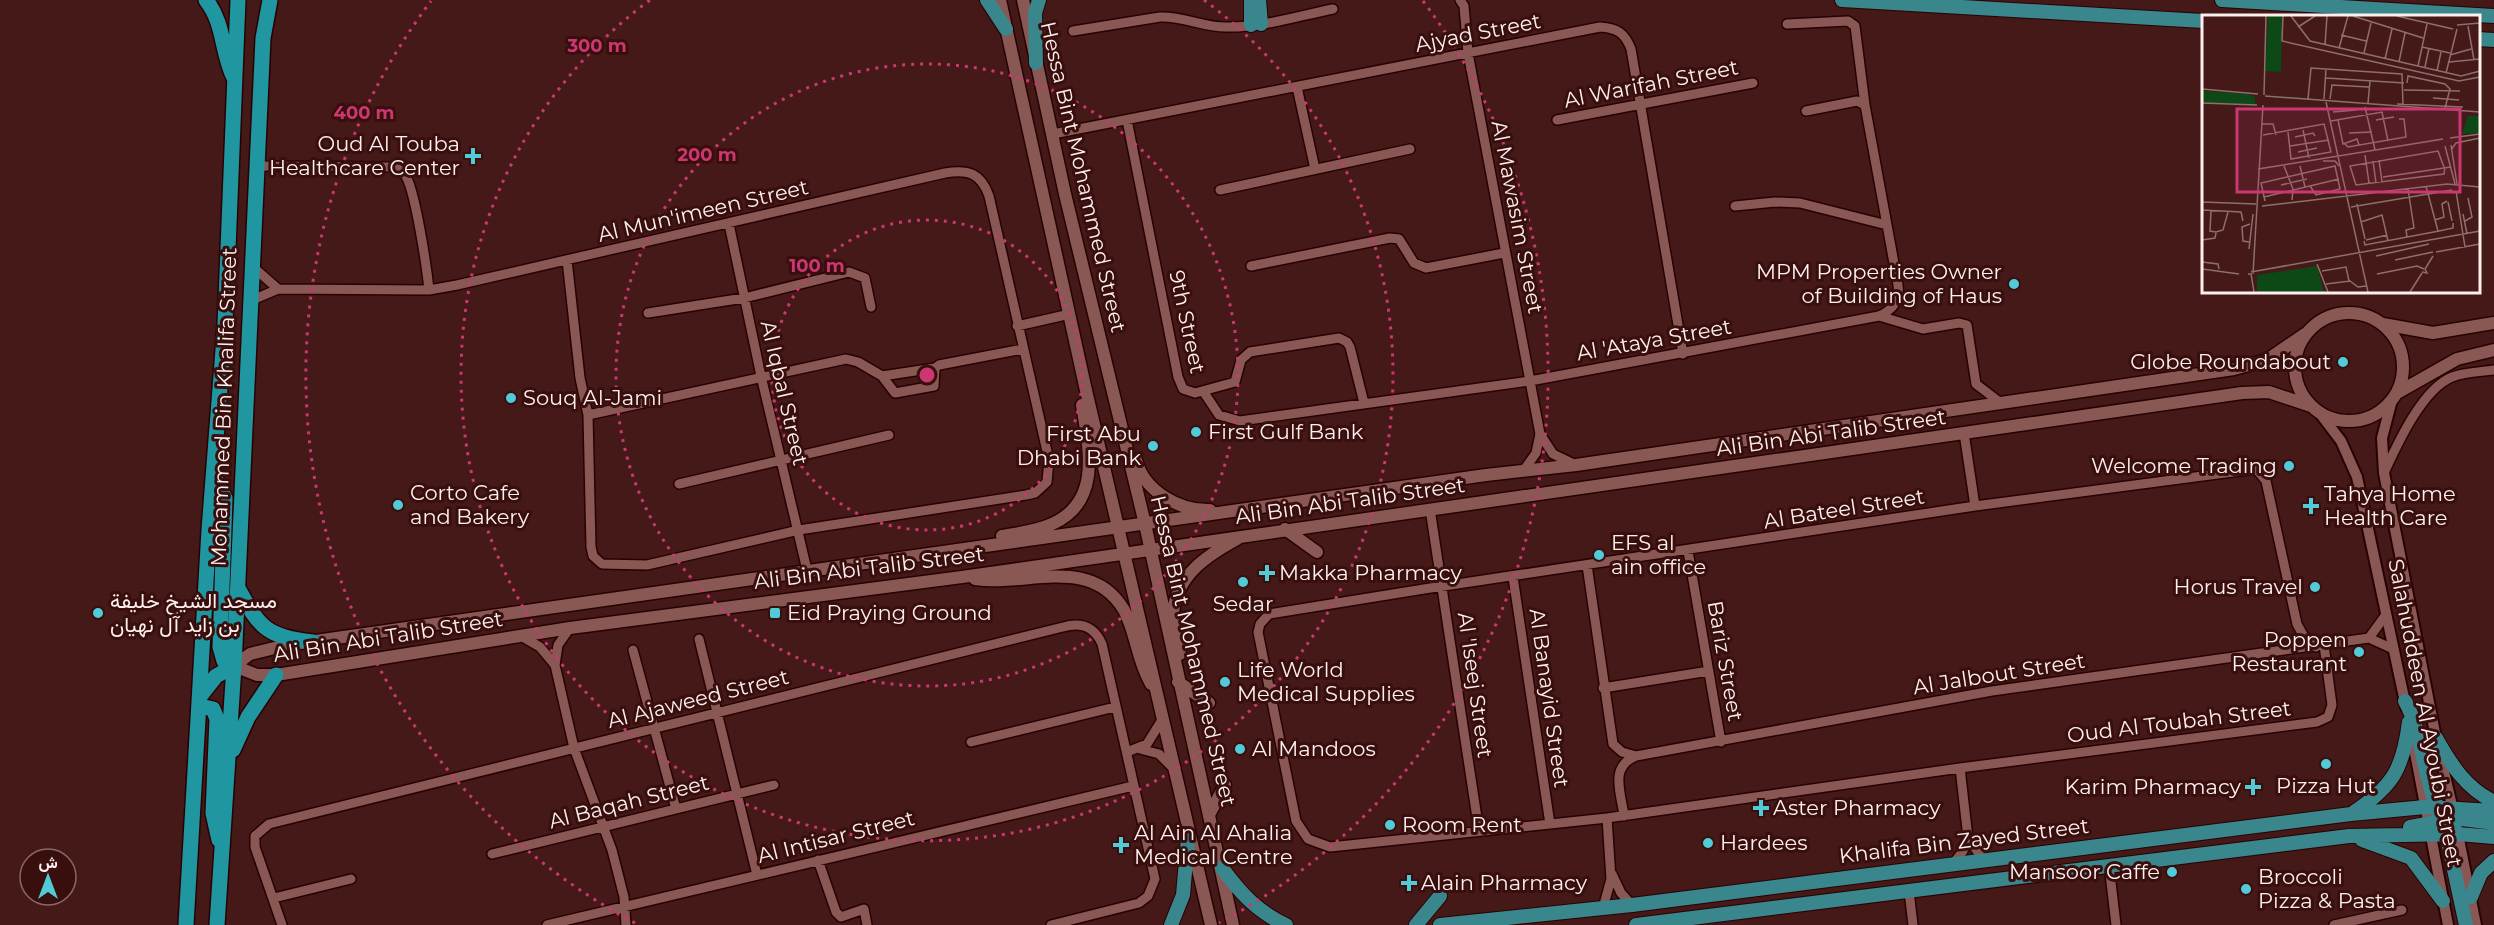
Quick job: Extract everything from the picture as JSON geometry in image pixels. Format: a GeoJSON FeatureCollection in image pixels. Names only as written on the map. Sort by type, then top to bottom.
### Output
{"type":"FeatureCollection","features":[{"type":"Feature","properties":{"kind":"highway"},"geometry":{"type":"LineString","coordinates":[[206,0],[219,21],[229,66],[236,83]]}},
{"type":"Feature","properties":{"kind":"highway","name":"Mohammed Bin Khalifa Street"},"geometry":{"type":"LineString","coordinates":[[186,925],[213,476],[225,324],[238,0]]}},
{"type":"Feature","properties":{"kind":"highway","name":"Mohammed Bin Khalifa Street"},"geometry":{"type":"LineString","coordinates":[[217,925],[234,666],[263,38],[270,0]]}},
{"type":"Feature","properties":{"kind":"highway"},"geometry":{"type":"LineString","coordinates":[[213,476],[225,498],[220,647],[224,661],[234,666]]}},
{"type":"Feature","properties":{"kind":"highway"},"geometry":{"type":"LineString","coordinates":[[237,586],[251,614],[267,629],[285,637],[313,642]]}},
{"type":"Feature","properties":{"kind":"highway"},"geometry":{"type":"LineString","coordinates":[[223,848],[216,831],[213,813],[217,719],[213,709],[200,700],[216,676],[234,666]]}},
{"type":"Feature","properties":{"kind":"highway"},"geometry":{"type":"LineString","coordinates":[[228,764],[248,717],[276,675]]}},
{"type":"Feature","properties":{"kind":"highway"},"geometry":{"type":"LineString","coordinates":[[188,892],[194,905],[197,925]]}},
{"type":"Feature","properties":{"kind":"main road"},"geometry":{"type":"LineString","coordinates":[[987,0],[1006,29]]}},
{"type":"Feature","properties":{"kind":"main road","name":"Hessa Bint Mohammed Street"},"geometry":{"type":"LineString","coordinates":[[1000,0],[1085,386],[1210,925]]}},
{"type":"Feature","properties":{"kind":"main road","name":"Hessa Bint Mohammed Street"},"geometry":{"type":"LineString","coordinates":[[1023,0],[1145,524],[1233,925]]}},
{"type":"Feature","properties":{"kind":"main road"},"geometry":{"type":"LineString","coordinates":[[1036,63],[1035,13],[1039,0]]}},
{"type":"Feature","properties":{"kind":"main road"},"geometry":{"type":"LineString","coordinates":[[1251,0],[1256,24]]}},
{"type":"Feature","properties":{"kind":"main road"},"geometry":{"type":"LineString","coordinates":[[1256,24],[1259,0]]}},
{"type":"Feature","properties":{"kind":"main road"},"geometry":{"type":"LineString","coordinates":[[1842,0],[2202,21]]}},
{"type":"Feature","properties":{"kind":"main road"},"geometry":{"type":"LineString","coordinates":[[2222,0],[2320,3],[2494,16]]}},
{"type":"Feature","properties":{"kind":"main road"},"geometry":{"type":"LineString","coordinates":[[2479,39],[2494,40]]}},
{"type":"Feature","properties":{"kind":"main road"},"geometry":{"type":"LineString","coordinates":[[2395,397],[2403,372],[2403,361],[2397,340],[2383,324],[2372,317],[2348,312],[2324,318],[2305,334],[2295,358],[2294,371],[2302,396],[2315,409],[2338,420],[2358,420],[2371,417],[2395,397],[2457,359],[2494,350]]}},
{"type":"Feature","properties":{"kind":"main road"},"geometry":{"type":"LineString","coordinates":[[2383,324],[2433,333],[2494,323]]}},
{"type":"Feature","properties":{"kind":"main road","name":"Ali Bin Abi Talib Street"},"geometry":{"type":"LineString","coordinates":[[234,666],[250,654],[313,642],[807,570],[1524,470],[1576,465],[2002,404],[2251,365],[2283,351],[2305,334]]}},
{"type":"Feature","properties":{"kind":"main road"},"geometry":{"type":"LineString","coordinates":[[963,549],[988,538],[1041,529],[1054,524],[1080,501],[1090,471],[1082,402],[1085,386]]}},
{"type":"Feature","properties":{"kind":"main road","name":"Ali Bin Abi Talib Street"},"geometry":{"type":"LineString","coordinates":[[234,666],[257,675],[276,675],[520,635],[962,577],[2253,392],[2291,398],[2315,409]]}},
{"type":"Feature","properties":{"kind":"main road"},"geometry":{"type":"LineString","coordinates":[[1117,407],[1128,426],[1139,471],[1150,485],[1166,498],[1188,507],[1207,511],[1301,502]]}},
{"type":"Feature","properties":{"kind":"main road"},"geometry":{"type":"LineString","coordinates":[[1285,529],[1317,552]]}},
{"type":"Feature","properties":{"kind":"main road"},"geometry":{"type":"LineString","coordinates":[[1209,704],[1178,682],[1180,656],[1173,615],[1182,586],[1192,570],[1210,554],[1245,536]]}},
{"type":"Feature","properties":{"kind":"main road"},"geometry":{"type":"LineString","coordinates":[[962,577],[994,582],[1059,575],[1090,581],[1105,588],[1125,612],[1140,666],[1157,695]]}},
{"type":"Feature","properties":{"kind":"main road"},"geometry":{"type":"LineString","coordinates":[[2405,701],[2419,729],[2466,925]]}},
{"type":"Feature","properties":{"kind":"main road"},"geometry":{"type":"LineString","coordinates":[[2351,814],[2382,792],[2397,772],[2406,748],[2409,722]]}},
{"type":"Feature","properties":{"kind":"main road"},"geometry":{"type":"LineString","coordinates":[[2436,738],[2450,763],[2463,779],[2482,796],[2494,802]]}},
{"type":"Feature","properties":{"kind":"main road"},"geometry":{"type":"LineString","coordinates":[[1210,813],[1225,785]]}},
{"type":"Feature","properties":{"kind":"main road","name":"Khalifa Bin Zayed Street"},"geometry":{"type":"LineString","coordinates":[[1644,925],[2349,836],[2494,811]]}},
{"type":"Feature","properties":{"kind":"main road","name":"Khalifa Bin Zayed Street"},"geometry":{"type":"LineString","coordinates":[[1440,925],[1632,905],[2351,814],[2442,821],[2494,837]]}},
{"type":"Feature","properties":{"kind":"main road"},"geometry":{"type":"LineString","coordinates":[[2321,838],[2343,830],[2442,821],[2494,823]]}},
{"type":"Feature","properties":{"kind":"main road"},"geometry":{"type":"LineString","coordinates":[[2349,836],[2386,847],[2411,858],[2443,901]]}},
{"type":"Feature","properties":{"kind":"main road"},"geometry":{"type":"LineString","coordinates":[[1171,925],[1183,895],[1188,837]]}},
{"type":"Feature","properties":{"kind":"main road"},"geometry":{"type":"LineString","coordinates":[[2471,897],[2481,873],[2494,861]]}},
{"type":"Feature","properties":{"kind":"main road"},"geometry":{"type":"LineString","coordinates":[[1222,868],[1243,895],[1262,914],[1286,925]]}},
{"type":"Feature","properties":{"kind":"main road"},"geometry":{"type":"LineString","coordinates":[[1416,925],[1440,896]]}},
{"type":"Feature","properties":{"kind":"street","name":"Al Mawasim Street"},"geometry":{"type":"LineString","coordinates":[[1463,2],[1468,53],[1540,434]]}},
{"type":"Feature","properties":{"kind":"street"},"geometry":{"type":"LineString","coordinates":[[1073,31],[1160,17],[1172,17],[1225,27],[1256,24],[1333,9]]}},
{"type":"Feature","properties":{"kind":"street"},"geometry":{"type":"LineString","coordinates":[[1787,24],[1848,21],[1855,26],[1865,105],[1899,292],[1893,308],[1879,316]]}},
{"type":"Feature","properties":{"kind":"street","name":"Ajyad Street"},"geometry":{"type":"LineString","coordinates":[[1053,134],[1600,27],[1616,29],[1627,39],[1631,49],[1683,354]]}},
{"type":"Feature","properties":{"kind":"street","name":"Al Warifah Street"},"geometry":{"type":"LineString","coordinates":[[1557,120],[1753,83]]}},
{"type":"Feature","properties":{"kind":"street"},"geometry":{"type":"LineString","coordinates":[[1297,87],[1315,169]]}},
{"type":"Feature","properties":{"kind":"street"},"geometry":{"type":"LineString","coordinates":[[1806,111],[1857,101],[1865,105]]}},
{"type":"Feature","properties":{"kind":"street","name":"9th Street"},"geometry":{"type":"LineString","coordinates":[[1127,120],[1178,377],[1186,392],[1203,391],[1235,382],[1241,360],[1250,352],[1339,338],[1347,342],[1350,347],[1364,403]]}},
{"type":"Feature","properties":{"kind":"street"},"geometry":{"type":"LineString","coordinates":[[1220,190],[1410,149]]}},
{"type":"Feature","properties":{"kind":"street"},"geometry":{"type":"LineString","coordinates":[[256,166],[391,167],[401,170],[407,178],[420,232],[429,290]]}},
{"type":"Feature","properties":{"kind":"street","name":"Al Mun'imeen Street"},"geometry":{"type":"LineString","coordinates":[[250,301],[278,289],[429,290],[729,224],[945,173],[970,172],[983,181],[989,196],[1049,460],[1049,475],[1042,488],[1026,495],[799,530],[647,565],[610,566],[596,560],[591,547],[588,415]]}},
{"type":"Feature","properties":{"kind":"street"},"geometry":{"type":"LineString","coordinates":[[1736,206],[1775,202],[1800,203],[1887,225]]}},
{"type":"Feature","properties":{"kind":"street","name":"Al Iqbal Street"},"geometry":{"type":"LineString","coordinates":[[729,224],[761,376],[807,570]]}},
{"type":"Feature","properties":{"kind":"street"},"geometry":{"type":"LineString","coordinates":[[1251,266],[1390,238],[1400,239],[1414,263],[1426,268],[1504,253]]}},
{"type":"Feature","properties":{"kind":"street"},"geometry":{"type":"LineString","coordinates":[[567,260],[580,378],[588,415],[846,359],[882,376],[895,393],[934,386],[935,368]]}},
{"type":"Feature","properties":{"kind":"street"},"geometry":{"type":"LineString","coordinates":[[251,265],[278,289]]}},
{"type":"Feature","properties":{"kind":"street"},"geometry":{"type":"LineString","coordinates":[[648,313],[744,298],[849,272],[865,278],[871,307]]}},
{"type":"Feature","properties":{"kind":"street"},"geometry":{"type":"LineString","coordinates":[[1017,326],[1070,314]]}},
{"type":"Feature","properties":{"kind":"street"},"geometry":{"type":"LineString","coordinates":[[1879,316],[1923,329],[1959,323],[1967,325],[1976,384],[2002,404]]}},
{"type":"Feature","properties":{"kind":"street","name":"Al 'Ataya Street"},"geometry":{"type":"LineString","coordinates":[[1203,391],[1215,411],[1232,421],[1530,381],[1879,316]]}},
{"type":"Feature","properties":{"kind":"street"},"geometry":{"type":"LineString","coordinates":[[882,376],[935,368],[1023,349]]}},
{"type":"Feature","properties":{"kind":"street"},"geometry":{"type":"LineString","coordinates":[[2384,473],[2402,436],[2438,386],[2452,377],[2494,370]]}},
{"type":"Feature","properties":{"kind":"street","name":"Salahuddeen Al Ayoubi Street"},"geometry":{"type":"LineString","coordinates":[[2395,397],[2382,438],[2384,473],[2436,738],[2442,821],[2443,901],[2448,925]]}},
{"type":"Feature","properties":{"kind":"street","name":"Salahuddeen Al Ayoubi Street"},"geometry":{"type":"LineString","coordinates":[[2315,409],[2341,441],[2357,477],[2409,722],[2442,821],[2471,897],[2476,925]]}},
{"type":"Feature","properties":{"kind":"street"},"geometry":{"type":"LineString","coordinates":[[1964,433],[1975,507]]}},
{"type":"Feature","properties":{"kind":"street"},"geometry":{"type":"LineString","coordinates":[[1540,434],[1553,453],[1576,465]]}},
{"type":"Feature","properties":{"kind":"street"},"geometry":{"type":"LineString","coordinates":[[1524,470],[1536,453],[1540,434]]}},
{"type":"Feature","properties":{"kind":"street"},"geometry":{"type":"LineString","coordinates":[[679,484],[889,435]]}},
{"type":"Feature","properties":{"kind":"street","name":"Al Bateel Street"},"geometry":{"type":"LineString","coordinates":[[1258,632],[1260,624],[1269,614],[1975,507],[2257,470],[2263,475],[2271,496],[2297,624],[2303,635],[2320,646]]}},
{"type":"Feature","properties":{"kind":"street","name":"Al 'Iseej Street"},"geometry":{"type":"LineString","coordinates":[[1430,509],[1479,831]]}},
{"type":"Feature","properties":{"kind":"street","name":"Bariz Street"},"geometry":{"type":"LineString","coordinates":[[1688,551],[1721,742]]}},
{"type":"Feature","properties":{"kind":"street"},"geometry":{"type":"LineString","coordinates":[[1587,565],[1603,688],[1613,744],[1622,752],[1636,756]]}},
{"type":"Feature","properties":{"kind":"street","name":"Al Banayid Street"},"geometry":{"type":"LineString","coordinates":[[1513,577],[1550,824]]}},
{"type":"Feature","properties":{"kind":"street"},"geometry":{"type":"LineString","coordinates":[[2385,616],[2369,638],[2392,649]]}},
{"type":"Feature","properties":{"kind":"street","name":"Al Ajaweed Street"},"geometry":{"type":"LineString","coordinates":[[282,925],[255,847],[255,836],[264,826],[1073,624],[1088,627],[1099,636],[1133,786],[1155,868],[1154,888],[1139,903],[1126,908],[1051,925]]}},
{"type":"Feature","properties":{"kind":"street"},"geometry":{"type":"LineString","coordinates":[[570,628],[558,645],[555,665],[574,748],[605,827],[625,906],[626,925]]}},
{"type":"Feature","properties":{"kind":"street","name":"Oud Al Toubah Street"},"geometry":{"type":"LineString","coordinates":[[1258,632],[1296,820],[1308,839],[1323,846],[1338,847],[1624,816],[1960,768],[2325,720],[2331,712],[2332,705],[2320,646]]}},
{"type":"Feature","properties":{"kind":"street"},"geometry":{"type":"LineString","coordinates":[[520,635],[540,647],[555,665]]}},
{"type":"Feature","properties":{"kind":"street","name":"Al Jalbout Street"},"geometry":{"type":"LineString","coordinates":[[1636,756],[1992,691],[2369,638]]}},
{"type":"Feature","properties":{"kind":"street"},"geometry":{"type":"LineString","coordinates":[[699,639],[757,875]]}},
{"type":"Feature","properties":{"kind":"street"},"geometry":{"type":"LineString","coordinates":[[633,650],[676,809]]}},
{"type":"Feature","properties":{"kind":"street"},"geometry":{"type":"LineString","coordinates":[[1603,688],[1709,671]]}},
{"type":"Feature","properties":{"kind":"street"},"geometry":{"type":"LineString","coordinates":[[971,742],[1115,707]]}},
{"type":"Feature","properties":{"kind":"street"},"geometry":{"type":"LineString","coordinates":[[1127,752],[1140,748],[1154,737],[1162,720]]}},
{"type":"Feature","properties":{"kind":"street"},"geometry":{"type":"LineString","coordinates":[[1140,748],[1159,754],[1173,768]]}},
{"type":"Feature","properties":{"kind":"street"},"geometry":{"type":"LineString","coordinates":[[1624,816],[1619,772],[1625,761],[1636,756]]}},
{"type":"Feature","properties":{"kind":"street"},"geometry":{"type":"LineString","coordinates":[[1953,864],[1963,851],[1968,838],[1960,768]]}},
{"type":"Feature","properties":{"kind":"street","name":"Al Baqah Street"},"geometry":{"type":"LineString","coordinates":[[492,854],[774,785]]}},
{"type":"Feature","properties":{"kind":"street","name":"Al Intisar Street"},"geometry":{"type":"LineString","coordinates":[[547,925],[1133,786]]}},
{"type":"Feature","properties":{"kind":"street"},"geometry":{"type":"LineString","coordinates":[[1604,908],[1612,872],[1607,818]]}},
{"type":"Feature","properties":{"kind":"street"},"geometry":{"type":"LineString","coordinates":[[1968,838],[1984,861]]}},
{"type":"Feature","properties":{"kind":"street"},"geometry":{"type":"LineString","coordinates":[[818,860],[836,912],[842,916],[864,909],[867,925]]}},
{"type":"Feature","properties":{"kind":"street"},"geometry":{"type":"LineString","coordinates":[[2109,865],[2115,925]]}},
{"type":"Feature","properties":{"kind":"street"},"geometry":{"type":"LineString","coordinates":[[1612,872],[1622,893],[1632,905]]}},
{"type":"Feature","properties":{"kind":"street"},"geometry":{"type":"LineString","coordinates":[[274,898],[351,879]]}},
{"type":"Feature","properties":{"kind":"street"},"geometry":{"type":"LineString","coordinates":[[1909,891],[1913,925]]}},
{"type":"Feature","properties":{"kind":"street"},"geometry":{"type":"LineString","coordinates":[[2334,925],[2402,910]]}},
{"type":"Feature","properties":{"kind":"place","name":"Oud Al Touba Healthcare Center"},"geometry":{"type":"Point","coordinates":[473,156]}},
{"type":"Feature","properties":{"kind":"place","name":"MPM Properties Owner of Building of Haus"},"geometry":{"type":"Point","coordinates":[2014,284]}},
{"type":"Feature","properties":{"kind":"place","name":"Globe Roundabout"},"geometry":{"type":"Point","coordinates":[2343,362]}},
{"type":"Feature","properties":{"kind":"place","name":"Souq Al-Jami"},"geometry":{"type":"Point","coordinates":[511,398]}},
{"type":"Feature","properties":{"kind":"place","name":"First Gulf Bank"},"geometry":{"type":"Point","coordinates":[1196,432]}},
{"type":"Feature","properties":{"kind":"place","name":"First Abu Dhabi Bank"},"geometry":{"type":"Point","coordinates":[1153,446]}},
{"type":"Feature","properties":{"kind":"place","name":"Welcome Trading"},"geometry":{"type":"Point","coordinates":[2289,466]}},
{"type":"Feature","properties":{"kind":"place","name":"Corto Cafe and Bakery"},"geometry":{"type":"Point","coordinates":[398,505]}},
{"type":"Feature","properties":{"kind":"place","name":"Tahya Home Health Care"},"geometry":{"type":"Point","coordinates":[2311,506]}},
{"type":"Feature","properties":{"kind":"place","name":"EFS al ain office"},"geometry":{"type":"Point","coordinates":[1599,555]}},
{"type":"Feature","properties":{"kind":"place","name":"Makka Pharmacy"},"geometry":{"type":"Point","coordinates":[1267,573]}},
{"type":"Feature","properties":{"kind":"place","name":"Sedar"},"geometry":{"type":"Point","coordinates":[1243,582]}},
{"type":"Feature","properties":{"kind":"place","name":"Horus Travel"},"geometry":{"type":"Point","coordinates":[2315,587]}},
{"type":"Feature","properties":{"kind":"place","name":"مسجد الشيخ خليفة بن زايد آل نهيان"},"geometry":{"type":"Point","coordinates":[98,613]}},
{"type":"Feature","properties":{"kind":"place","name":"Eid Praying Ground"},"geometry":{"type":"Point","coordinates":[775,613]}},
{"type":"Feature","properties":{"kind":"place","name":"Poppen Restaurant"},"geometry":{"type":"Point","coordinates":[2359,652]}},
{"type":"Feature","properties":{"kind":"place","name":"Life World Medical Supplies"},"geometry":{"type":"Point","coordinates":[1225,682]}},
{"type":"Feature","properties":{"kind":"place","name":"Al Mandoos"},"geometry":{"type":"Point","coordinates":[1240,749]}},
{"type":"Feature","properties":{"kind":"place","name":"Pizza Hut"},"geometry":{"type":"Point","coordinates":[2326,764]}},
{"type":"Feature","properties":{"kind":"place","name":"Karim Pharmacy"},"geometry":{"type":"Point","coordinates":[2253,787]}},
{"type":"Feature","properties":{"kind":"place","name":"Aster Pharmacy"},"geometry":{"type":"Point","coordinates":[1761,808]}},
{"type":"Feature","properties":{"kind":"place","name":"Room Rent"},"geometry":{"type":"Point","coordinates":[1390,825]}},
{"type":"Feature","properties":{"kind":"place","name":"Hardees"},"geometry":{"type":"Point","coordinates":[1708,843]}},
{"type":"Feature","properties":{"kind":"place","name":"Al Ain Al Ahalia Medical Centre"},"geometry":{"type":"Point","coordinates":[1121,845]}},
{"type":"Feature","properties":{"kind":"place","name":"Mansoor Caffe"},"geometry":{"type":"Point","coordinates":[2172,872]}},
{"type":"Feature","properties":{"kind":"place","name":"Alain Pharmacy"},"geometry":{"type":"Point","coordinates":[1409,883]}},
{"type":"Feature","properties":{"kind":"place","name":"Broccoli Pizza & Pasta"},"geometry":{"type":"Point","coordinates":[2246,889]}}]}
